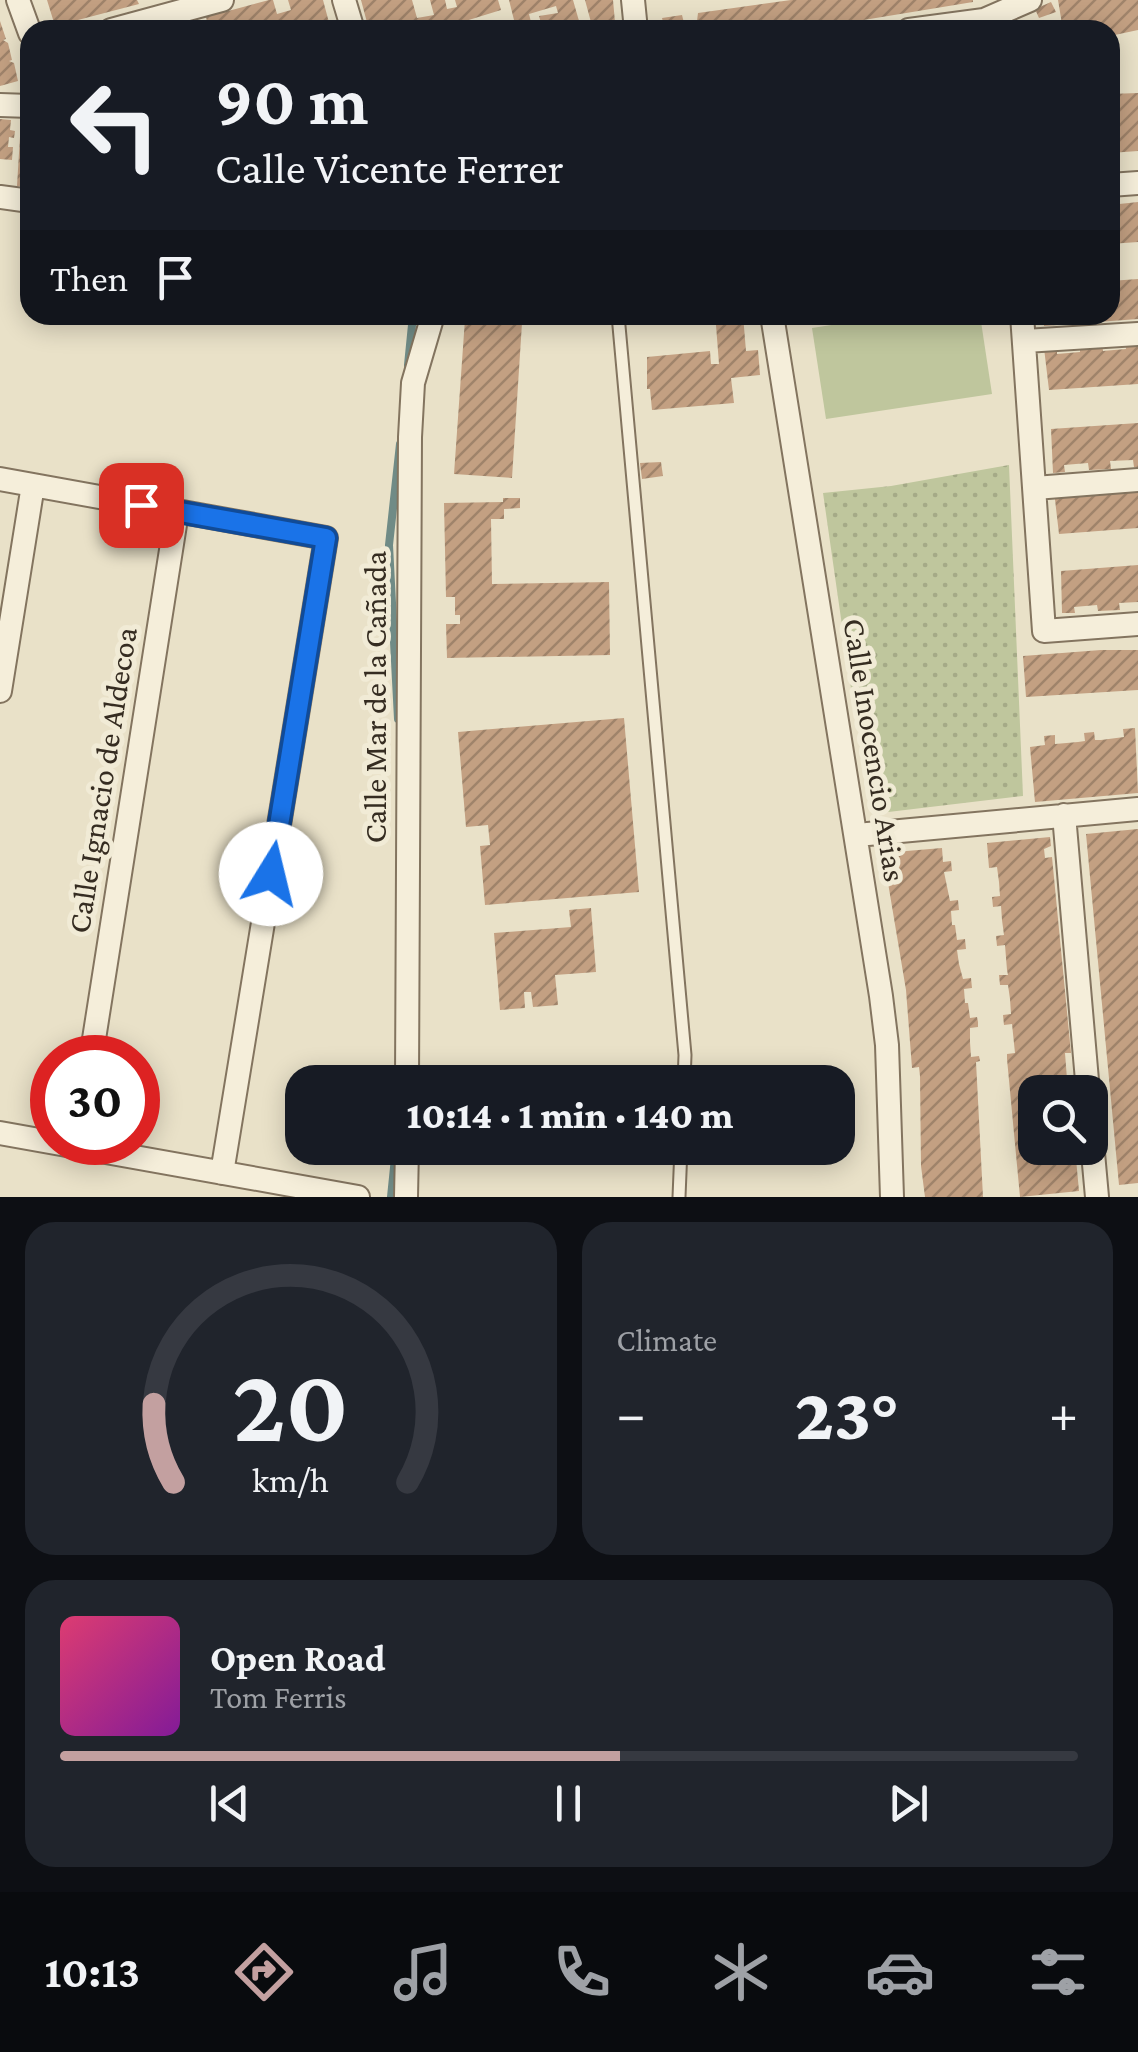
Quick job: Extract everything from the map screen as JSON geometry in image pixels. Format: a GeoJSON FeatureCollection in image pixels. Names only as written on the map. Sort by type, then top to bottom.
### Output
{"type":"FeatureCollection","features":[{"type":"Feature","properties":{"kind":"street"},"geometry":{"type":"LineString","coordinates":[[156,20],[222,0]]}},
{"type":"Feature","properties":{"kind":"street"},"geometry":{"type":"LineString","coordinates":[[994,20],[1030,0]]}},
{"type":"Feature","properties":{"kind":"street","name":"Calle Mar de la Cañada"},"geometry":{"type":"LineString","coordinates":[[407,1065],[410,436],[413,383],[430,325]]}},
{"type":"Feature","properties":{"kind":"street","name":"Calle Inocencio Arias"},"geometry":{"type":"LineString","coordinates":[[774,325],[857,835],[887,1045],[892,1197]]}},
{"type":"Feature","properties":{"kind":"street"},"geometry":{"type":"LineString","coordinates":[[1023,325],[1044,630],[1138,624]]}},
{"type":"Feature","properties":{"kind":"street"},"geometry":{"type":"LineString","coordinates":[[1025,341],[1138,334]]}},
{"type":"Feature","properties":{"kind":"street"},"geometry":{"type":"LineString","coordinates":[[0,479],[326,538],[222,1172]]}},
{"type":"Feature","properties":{"kind":"street"},"geometry":{"type":"LineString","coordinates":[[1035,488],[1138,480]]}},
{"type":"Feature","properties":{"kind":"street"},"geometry":{"type":"LineString","coordinates":[[0,691],[34,485]]}},
{"type":"Feature","properties":{"kind":"street","name":"Calle Ignacio de Aldecoa"},"geometry":{"type":"LineString","coordinates":[[94,1035],[177,512]]}},
{"type":"Feature","properties":{"kind":"street"},"geometry":{"type":"LineString","coordinates":[[857,835],[1138,809]]}},
{"type":"Feature","properties":{"kind":"street"},"geometry":{"type":"LineString","coordinates":[[1064,815],[1087,1075]]}},
{"type":"Feature","properties":{"kind":"street"},"geometry":{"type":"LineString","coordinates":[[0,1133],[30,1138]]}},
{"type":"Feature","properties":{"kind":"street"},"geometry":{"type":"LineString","coordinates":[[160,1160],[358,1197]]}},
{"type":"Feature","properties":{"kind":"street"},"geometry":{"type":"LineString","coordinates":[[406,1197],[407,1165]]}},
{"type":"Feature","properties":{"kind":"street"},"geometry":{"type":"LineString","coordinates":[[1094,1165],[1097,1197]]}},
{"type":"Feature","properties":{"kind":"lane"},"geometry":{"type":"LineString","coordinates":[[619,325],[685,1065]]}},
{"type":"Feature","properties":{"kind":"lane"},"geometry":{"type":"LineString","coordinates":[[679,1197],[680,1165]]}},
{"type":"Feature","properties":{"kind":"green space"},"geometry":{"type":"Polygon","coordinates":[[[982,325],[992,394],[826,419],[812,328],[982,325]]]}},
{"type":"Feature","properties":{"kind":"green space"},"geometry":{"type":"Polygon","coordinates":[[[1009,465],[1023,796],[880,813],[855,716],[823,493],[891,486],[1009,465]]]}},
{"type":"Feature","properties":{"kind":"building"},"geometry":{"type":"Polygon","coordinates":[[[47,0],[137,0],[139,4],[78,20],[53,20],[47,0]]]}},
{"type":"Feature","properties":{"kind":"building"},"geometry":{"type":"Polygon","coordinates":[[[269,0],[273,0],[277,14],[291,10],[288,0],[323,0],[328,20],[207,20],[206,17],[269,0]]]}},
{"type":"Feature","properties":{"kind":"building"},"geometry":{"type":"Polygon","coordinates":[[[361,0],[412,0],[417,18],[434,15],[430,0],[445,0],[447,9],[457,7],[455,0],[498,0],[501,10],[469,20],[366,20],[361,0]]]}},
{"type":"Feature","properties":{"kind":"building"},"geometry":{"type":"Polygon","coordinates":[[[509,0],[573,0],[579,20],[540,20],[539,16],[558,13],[556,6],[529,14],[530,20],[514,20],[509,0]]]}},
{"type":"Feature","properties":{"kind":"building"},"geometry":{"type":"Polygon","coordinates":[[[585,0],[613,0],[615,20],[590,20],[585,0]]]}},
{"type":"Feature","properties":{"kind":"building"},"geometry":{"type":"Polygon","coordinates":[[[791,0],[973,0],[864,20],[697,20],[698,13],[791,0]]]}},
{"type":"Feature","properties":{"kind":"building"},"geometry":{"type":"Polygon","coordinates":[[[1058,0],[1138,0],[1138,30],[1120,34],[1120,20],[1061,20],[1058,0]]]}},
{"type":"Feature","properties":{"kind":"building"},"geometry":{"type":"Polygon","coordinates":[[[1051,2],[1056,12],[1039,18],[1035,9],[1051,2]]]}},
{"type":"Feature","properties":{"kind":"building"},"geometry":{"type":"Polygon","coordinates":[[[682,15],[683,20],[662,18],[682,15]]]}},
{"type":"Feature","properties":{"kind":"building"},"geometry":{"type":"Polygon","coordinates":[[[0,21],[18,81],[0,86],[0,21]]]}},
{"type":"Feature","properties":{"kind":"building"},"geometry":{"type":"Polygon","coordinates":[[[1138,93],[1138,151],[1120,152],[1120,94],[1138,93]]]}},
{"type":"Feature","properties":{"kind":"building"},"geometry":{"type":"Polygon","coordinates":[[[0,119],[11,120],[10,130],[15,131],[14,138],[9,137],[12,160],[0,159],[0,119]]]}},
{"type":"Feature","properties":{"kind":"building"},"geometry":{"type":"Polygon","coordinates":[[[20,136],[20,186],[17,186],[20,136]]]}},
{"type":"Feature","properties":{"kind":"building"},"geometry":{"type":"Polygon","coordinates":[[[1138,202],[1138,242],[1120,243],[1120,204],[1138,202]]]}},
{"type":"Feature","properties":{"kind":"building"},"geometry":{"type":"Polygon","coordinates":[[[1138,279],[1138,319],[1120,320],[1120,280],[1138,279]]]}},
{"type":"Feature","properties":{"kind":"building"},"geometry":{"type":"Polygon","coordinates":[[[465,325],[522,325],[512,478],[454,474],[465,325]]]}},
{"type":"Feature","properties":{"kind":"building"},"geometry":{"type":"Polygon","coordinates":[[[716,325],[744,325],[746,351],[758,350],[760,375],[731,378],[734,403],[652,410],[647,389],[647,357],[710,351],[711,364],[719,364],[716,325]]]}},
{"type":"Feature","properties":{"kind":"building"},"geometry":{"type":"Polygon","coordinates":[[[1138,341],[1138,384],[1049,390],[1044,348],[1057,347],[1057,354],[1080,352],[1080,345],[1102,344],[1103,351],[1126,349],[1125,342],[1138,341]]]}},
{"type":"Feature","properties":{"kind":"building"},"geometry":{"type":"Polygon","coordinates":[[[1138,423],[1138,467],[1134,467],[1133,460],[1110,461],[1111,469],[1089,470],[1088,463],[1064,465],[1065,472],[1053,473],[1051,429],[1138,423]]]}},
{"type":"Feature","properties":{"kind":"building"},"geometry":{"type":"Polygon","coordinates":[[[661,462],[663,476],[642,479],[640,463],[661,462]]]}},
{"type":"Feature","properties":{"kind":"building"},"geometry":{"type":"Polygon","coordinates":[[[1054,491],[1138,491],[1138,528],[1059,534],[1054,491]]]}},
{"type":"Feature","properties":{"kind":"building"},"geometry":{"type":"Polygon","coordinates":[[[503,498],[520,498],[520,508],[504,509],[504,519],[491,519],[492,584],[609,582],[610,655],[447,658],[446,624],[460,624],[460,615],[455,615],[455,597],[446,597],[444,503],[503,502],[503,498]]]}},
{"type":"Feature","properties":{"kind":"building"},"geometry":{"type":"Polygon","coordinates":[[[1138,565],[1138,602],[1119,603],[1120,610],[1098,611],[1097,605],[1074,607],[1075,613],[1062,613],[1061,571],[1138,565]]]}},
{"type":"Feature","properties":{"kind":"building"},"geometry":{"type":"Polygon","coordinates":[[[1138,650],[1138,690],[1026,697],[1023,656],[1138,650]]]}},
{"type":"Feature","properties":{"kind":"building"},"geometry":{"type":"Polygon","coordinates":[[[624,718],[639,892],[485,905],[480,846],[490,845],[488,825],[466,827],[458,732],[624,718]]]}},
{"type":"Feature","properties":{"kind":"building"},"geometry":{"type":"Polygon","coordinates":[[[1135,728],[1138,793],[1035,802],[1030,747],[1045,745],[1044,736],[1055,735],[1055,744],[1085,741],[1084,733],[1094,732],[1095,740],[1101,740],[1124,737],[1123,729],[1135,728]]]}},
{"type":"Feature","properties":{"kind":"building"},"geometry":{"type":"Polygon","coordinates":[[[1138,829],[1138,1183],[1119,1185],[1086,834],[1138,829]]]}},
{"type":"Feature","properties":{"kind":"building"},"geometry":{"type":"Polygon","coordinates":[[[1050,837],[1051,846],[1044,849],[1045,858],[1052,857],[1071,1053],[1065,1053],[1067,1075],[1018,1075],[1018,1165],[1077,1165],[1079,1191],[1020,1197],[1007,1059],[1007,1054],[1015,1053],[1012,1024],[1004,1025],[1003,1015],[1011,1014],[1010,999],[1008,985],[1000,985],[999,975],[1008,975],[1005,945],[997,946],[996,936],[1004,935],[1001,906],[993,907],[992,897],[1000,896],[999,882],[997,867],[989,868],[987,843],[1050,837]]]}},
{"type":"Feature","properties":{"kind":"building"},"geometry":{"type":"Polygon","coordinates":[[[942,848],[943,862],[951,861],[952,871],[944,872],[950,901],[958,900],[959,910],[951,911],[952,925],[957,940],[965,939],[966,949],[957,950],[959,964],[963,979],[971,978],[972,988],[964,989],[965,1003],[970,1018],[977,1017],[978,1022],[978,1027],[970,1028],[970,1042],[971,1057],[979,1056],[980,1061],[976,1062],[983,1197],[925,1197],[919,1067],[912,1068],[906,990],[883,853],[942,848]]]}},
{"type":"Feature","properties":{"kind":"building"},"geometry":{"type":"Polygon","coordinates":[[[591,908],[596,972],[555,975],[558,1005],[533,1007],[531,992],[524,992],[525,1008],[500,1010],[494,933],[571,927],[569,910],[591,908]]]}},
{"type":"Feature","properties":{"kind":"waterway"},"geometry":{"type":"LineString","coordinates":[[408,365],[412,325]]}},
{"type":"Feature","properties":{"kind":"waterway"},"geometry":{"type":"LineString","coordinates":[[398,719],[389,545],[400,444]]}},
{"type":"Feature","properties":{"kind":"waterway"},"geometry":{"type":"LineString","coordinates":[[391,1197],[394,1165]]}},
{"type":"Feature","properties":{"kind":"route"},"geometry":{"type":"LineString","coordinates":[[141,505],[326,538],[271,874]]}}]}
